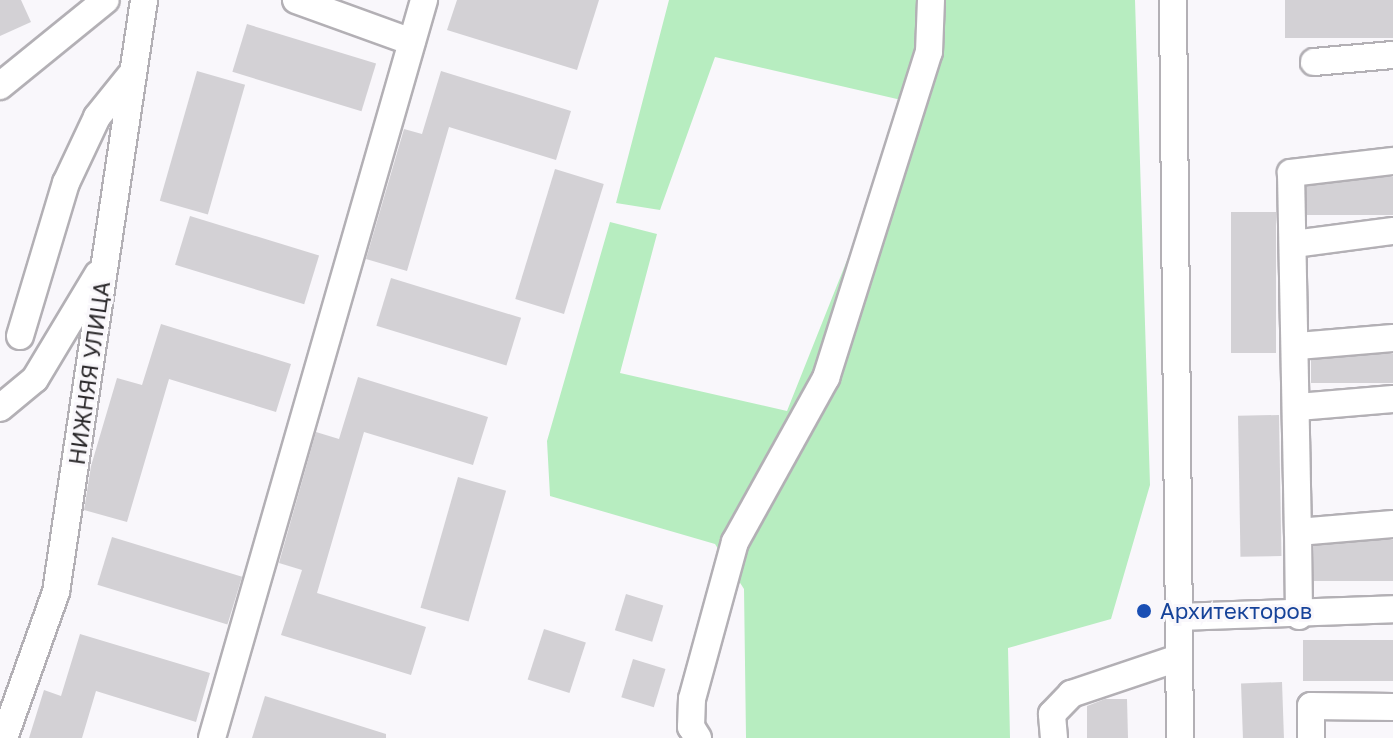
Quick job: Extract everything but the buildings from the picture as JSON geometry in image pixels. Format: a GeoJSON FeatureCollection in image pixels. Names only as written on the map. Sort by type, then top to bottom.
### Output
{"type":"FeatureCollection","features":[{"type":"Feature","properties":{"kind":"street"},"geometry":{"type":"LineString","coordinates":[[0,86],[106,0]]}},
{"type":"Feature","properties":{"kind":"street","name":"НИЖНЯЯ УЛИЦА"},"geometry":{"type":"LineString","coordinates":[[4,738],[56,592],[106,261],[130,76],[144,0]]}},
{"type":"Feature","properties":{"kind":"street"},"geometry":{"type":"LineString","coordinates":[[296,0],[412,42]]}},
{"type":"Feature","properties":{"kind":"street"},"geometry":{"type":"LineString","coordinates":[[212,738],[424,0]]}},
{"type":"Feature","properties":{"kind":"street"},"geometry":{"type":"LineString","coordinates":[[698,738],[691,727],[692,699],[735,542],[826,378],[929,52],[931,0]]}},
{"type":"Feature","properties":{"kind":"street"},"geometry":{"type":"LineString","coordinates":[[1173,0],[1180,738]]}},
{"type":"Feature","properties":{"kind":"street"},"geometry":{"type":"LineString","coordinates":[[1314,62],[1393,55]]}},
{"type":"Feature","properties":{"kind":"street"},"geometry":{"type":"LineString","coordinates":[[20,336],[61,195],[97,117],[130,76]]}},
{"type":"Feature","properties":{"kind":"street"},"geometry":{"type":"LineString","coordinates":[[1299,616],[1298,346],[1291,173],[1393,161]]}},
{"type":"Feature","properties":{"kind":"street"},"geometry":{"type":"LineString","coordinates":[[1294,244],[1393,231]]}},
{"type":"Feature","properties":{"kind":"street"},"geometry":{"type":"LineString","coordinates":[[0,408],[35,379],[106,261]]}},
{"type":"Feature","properties":{"kind":"street"},"geometry":{"type":"LineString","coordinates":[[1298,346],[1393,338]]}},
{"type":"Feature","properties":{"kind":"street"},"geometry":{"type":"LineString","coordinates":[[1298,407],[1393,399]]}},
{"type":"Feature","properties":{"kind":"street"},"geometry":{"type":"LineString","coordinates":[[1298,532],[1393,524]]}},
{"type":"Feature","properties":{"kind":"street"},"geometry":{"type":"LineString","coordinates":[[1179,617],[1299,616],[1393,609]]}},
{"type":"Feature","properties":{"kind":"street"},"geometry":{"type":"LineString","coordinates":[[1053,726],[1103,678],[1178,658]]}},
{"type":"Feature","properties":{"kind":"street"},"geometry":{"type":"LineString","coordinates":[[0,705],[26,680]]}},
{"type":"Feature","properties":{"kind":"street"},"geometry":{"type":"LineString","coordinates":[[1311,738],[1311,706],[1393,707]]}},
{"type":"Feature","properties":{"kind":"green space"},"geometry":{"type":"Polygon","coordinates":[[[669,0],[1135,0],[1150,485],[1111,619],[1008,648],[1010,738],[746,738],[744,589],[715,544],[550,496],[547,441],[610,222],[657,234],[620,373],[787,411],[910,102],[715,57],[660,210],[616,203],[669,0]]]}},
{"type":"Feature","properties":{"kind":"place","name":"Архитекторов"},"geometry":{"type":"Point","coordinates":[1144,611]}}]}
